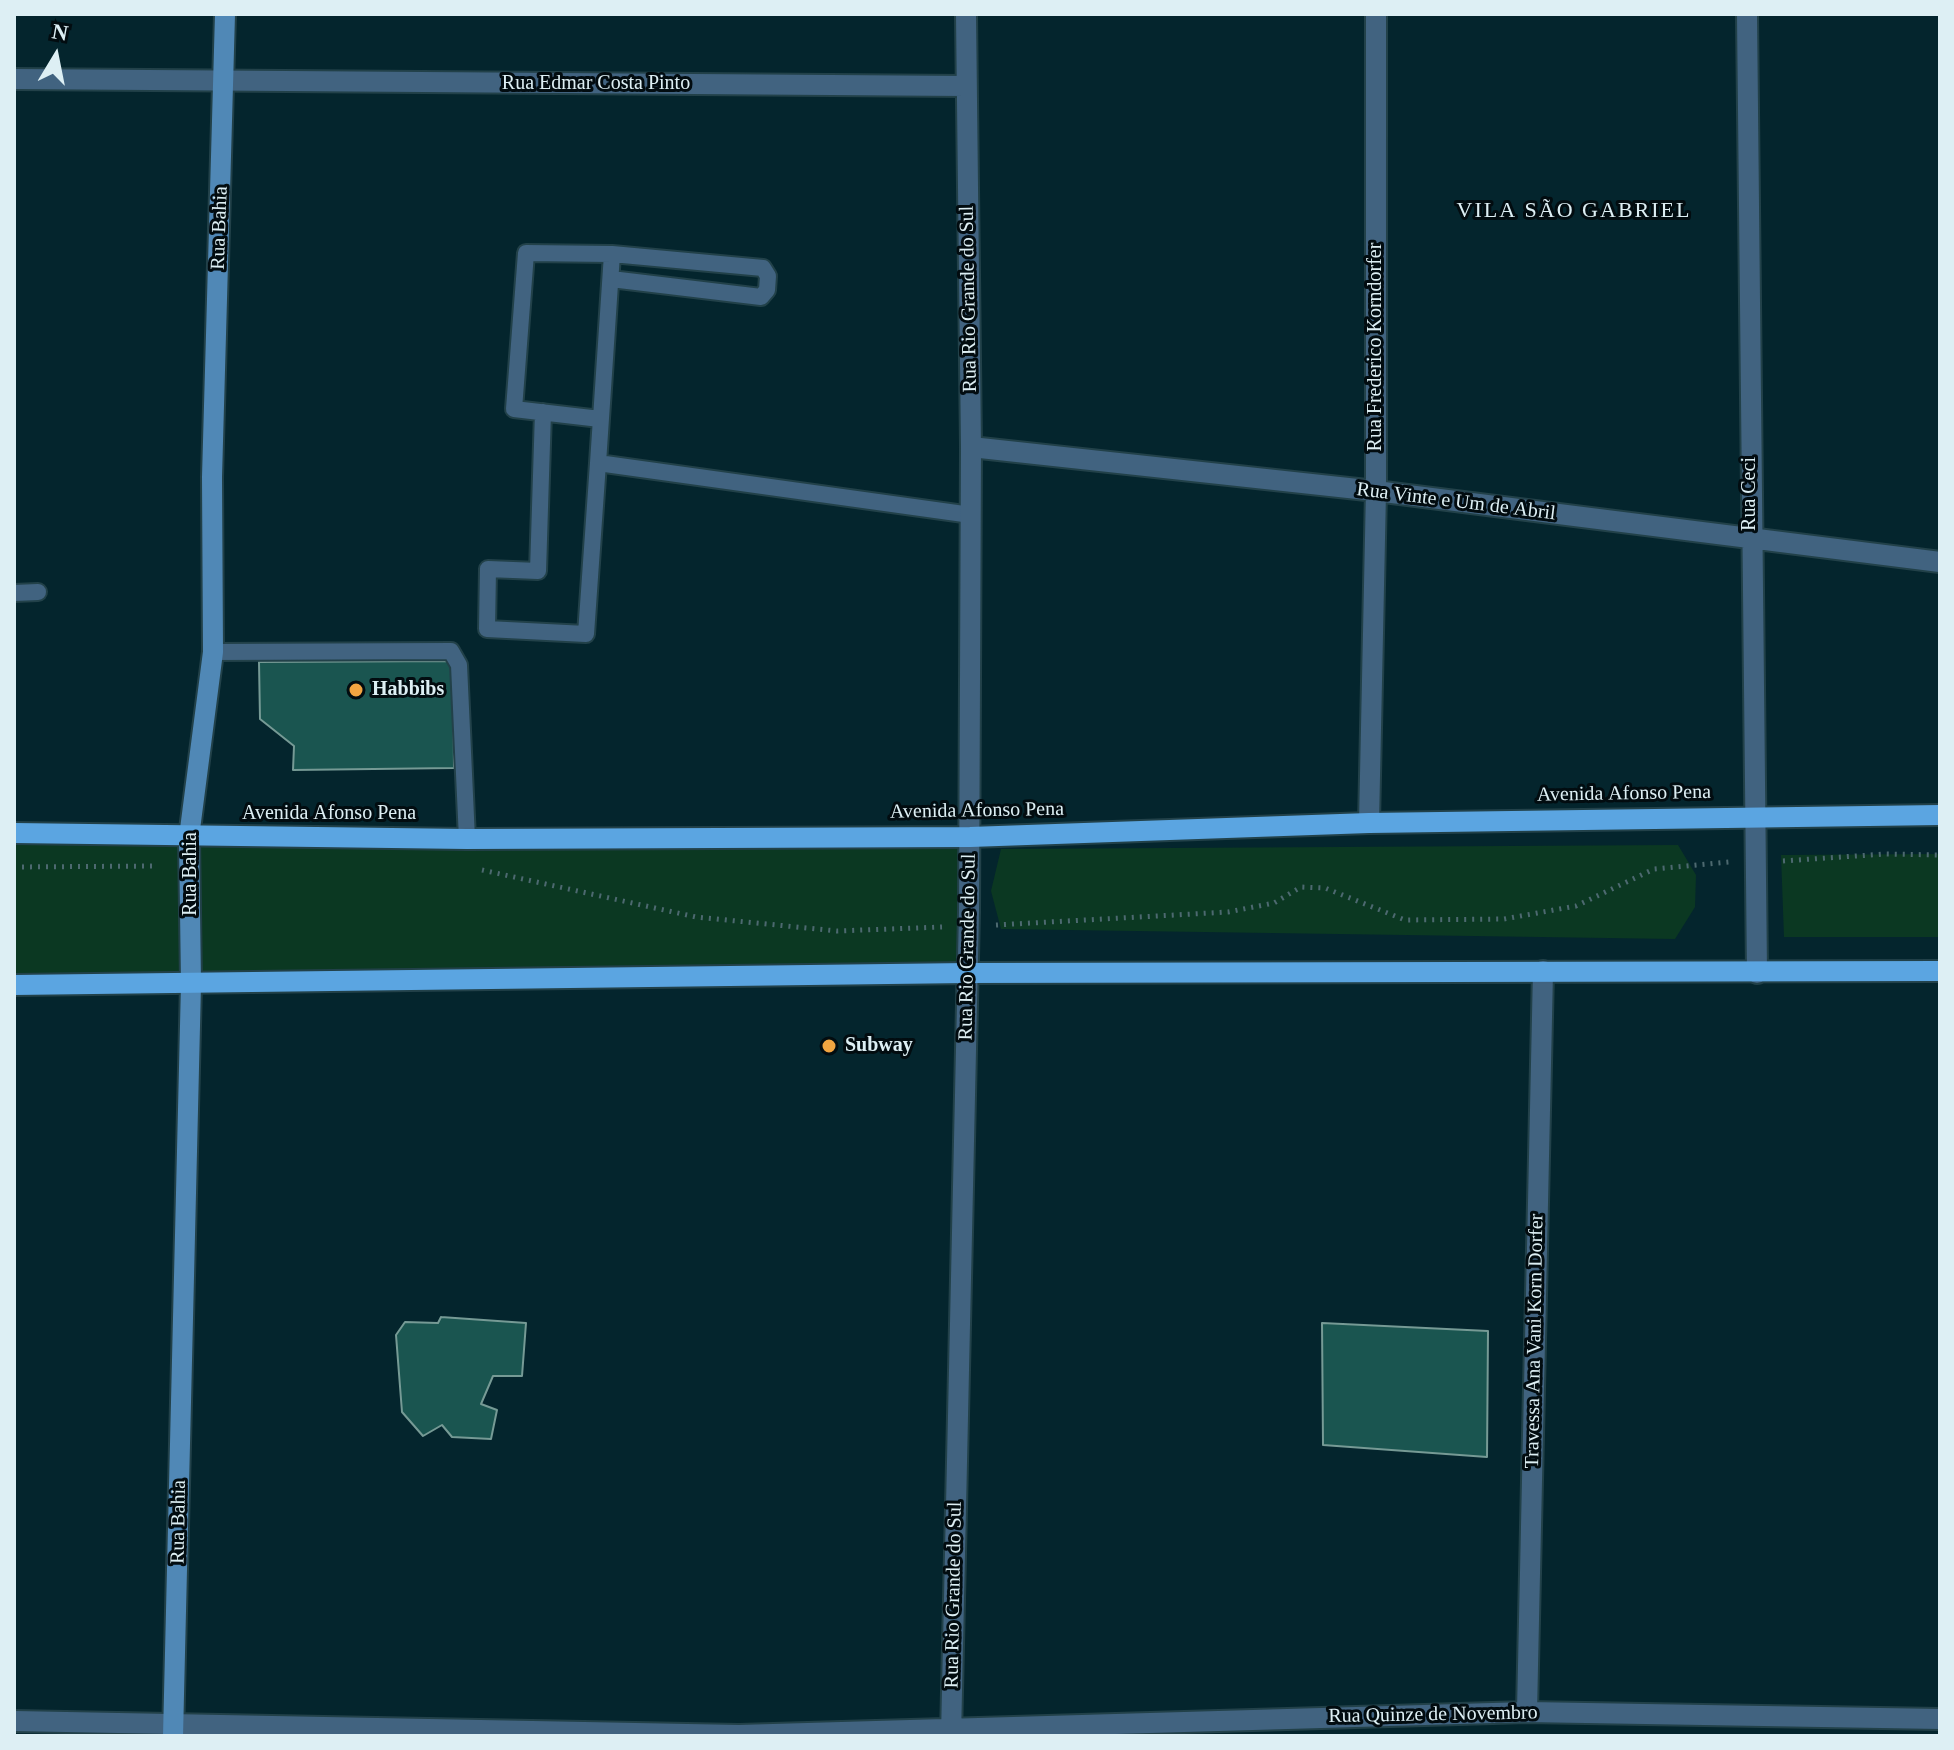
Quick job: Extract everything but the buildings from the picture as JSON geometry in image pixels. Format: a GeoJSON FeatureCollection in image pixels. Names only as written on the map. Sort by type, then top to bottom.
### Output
{"type":"FeatureCollection","features":[{"type":"Feature","properties":{"kind":"main road","name":"Avenida Afonso Pena"},"geometry":{"type":"LineString","coordinates":[[14,833],[467,839],[970,837],[1369,823],[1940,815]]}},
{"type":"Feature","properties":{"kind":"main road"},"geometry":{"type":"LineString","coordinates":[[14,985],[968,973],[1940,971]]}},
{"type":"Feature","properties":{"kind":"street","name":"Rua Bahia"},"geometry":{"type":"LineString","coordinates":[[174,1729],[191,984],[189,837],[213,652],[212,477],[225,14]]}},
{"type":"Feature","properties":{"kind":"street","name":"Rua Rio Grande do Sul"},"geometry":{"type":"LineString","coordinates":[[950,1733],[970,837],[971,447],[966,14]]}},
{"type":"Feature","properties":{"kind":"street","name":"Rua Frederico Korndorfer"},"geometry":{"type":"LineString","coordinates":[[1369,823],[1376,491],[1376,14]]}},
{"type":"Feature","properties":{"kind":"street","name":"Rua Ceci"},"geometry":{"type":"LineString","coordinates":[[1747,14],[1750,540],[1757,973]]}},
{"type":"Feature","properties":{"kind":"street","name":"Rua Edmar Costa Pinto"},"geometry":{"type":"LineString","coordinates":[[14,79],[966,86]]}},
{"type":"Feature","properties":{"kind":"street","name":"Rua Vinte e Um de Abril"},"geometry":{"type":"LineString","coordinates":[[971,447],[1376,491],[1940,562]]}},
{"type":"Feature","properties":{"kind":"street","name":"Travessa Ana Vani Korn Dorfer"},"geometry":{"type":"LineString","coordinates":[[1527,1712],[1543,971]]}},
{"type":"Feature","properties":{"kind":"street","name":"Rua Quinze de Novembro"},"geometry":{"type":"LineString","coordinates":[[14,1721],[174,1729],[739,1735],[950,1733],[1527,1712],[1940,1719]]}},
{"type":"Feature","properties":{"kind":"lane"},"geometry":{"type":"LineString","coordinates":[[600,419],[514,409],[526,253],[612,254],[763,268],[768,276],[767,290],[761,297],[611,279]]}},
{"type":"Feature","properties":{"kind":"lane"},"geometry":{"type":"LineString","coordinates":[[543,412],[538,571],[488,569],[487,629],[586,634],[612,254]]}},
{"type":"Feature","properties":{"kind":"lane"},"geometry":{"type":"LineString","coordinates":[[598,463],[971,515]]}},
{"type":"Feature","properties":{"kind":"lane"},"geometry":{"type":"LineString","coordinates":[[14,593],[38,592]]}},
{"type":"Feature","properties":{"kind":"lane"},"geometry":{"type":"LineString","coordinates":[[213,652],[451,651],[459,665],[467,839]]}},
{"type":"Feature","properties":{"kind":"green space"},"geometry":{"type":"Polygon","coordinates":[[[14,833],[970,837],[968,973],[14,985],[14,833]]]}},
{"type":"Feature","properties":{"kind":"green space"},"geometry":{"type":"Polygon","coordinates":[[[1678,845],[1696,875],[1695,907],[1675,939],[1001,929],[991,891],[1001,849],[1678,845]]]}},
{"type":"Feature","properties":{"kind":"green space"},"geometry":{"type":"Polygon","coordinates":[[[1940,854],[1940,937],[1784,937],[1781,855],[1940,854]]]}},
{"type":"Feature","properties":{"kind":"place","name":"Habbibs"},"geometry":{"type":"Point","coordinates":[356,690]}},
{"type":"Feature","properties":{"kind":"place","name":"Subway"},"geometry":{"type":"Point","coordinates":[829,1046]}},
{"type":"Feature","properties":{"kind":"district","name":"VILA SÃO GABRIEL"},"geometry":{"type":"Point","coordinates":[1574,211]}}]}
